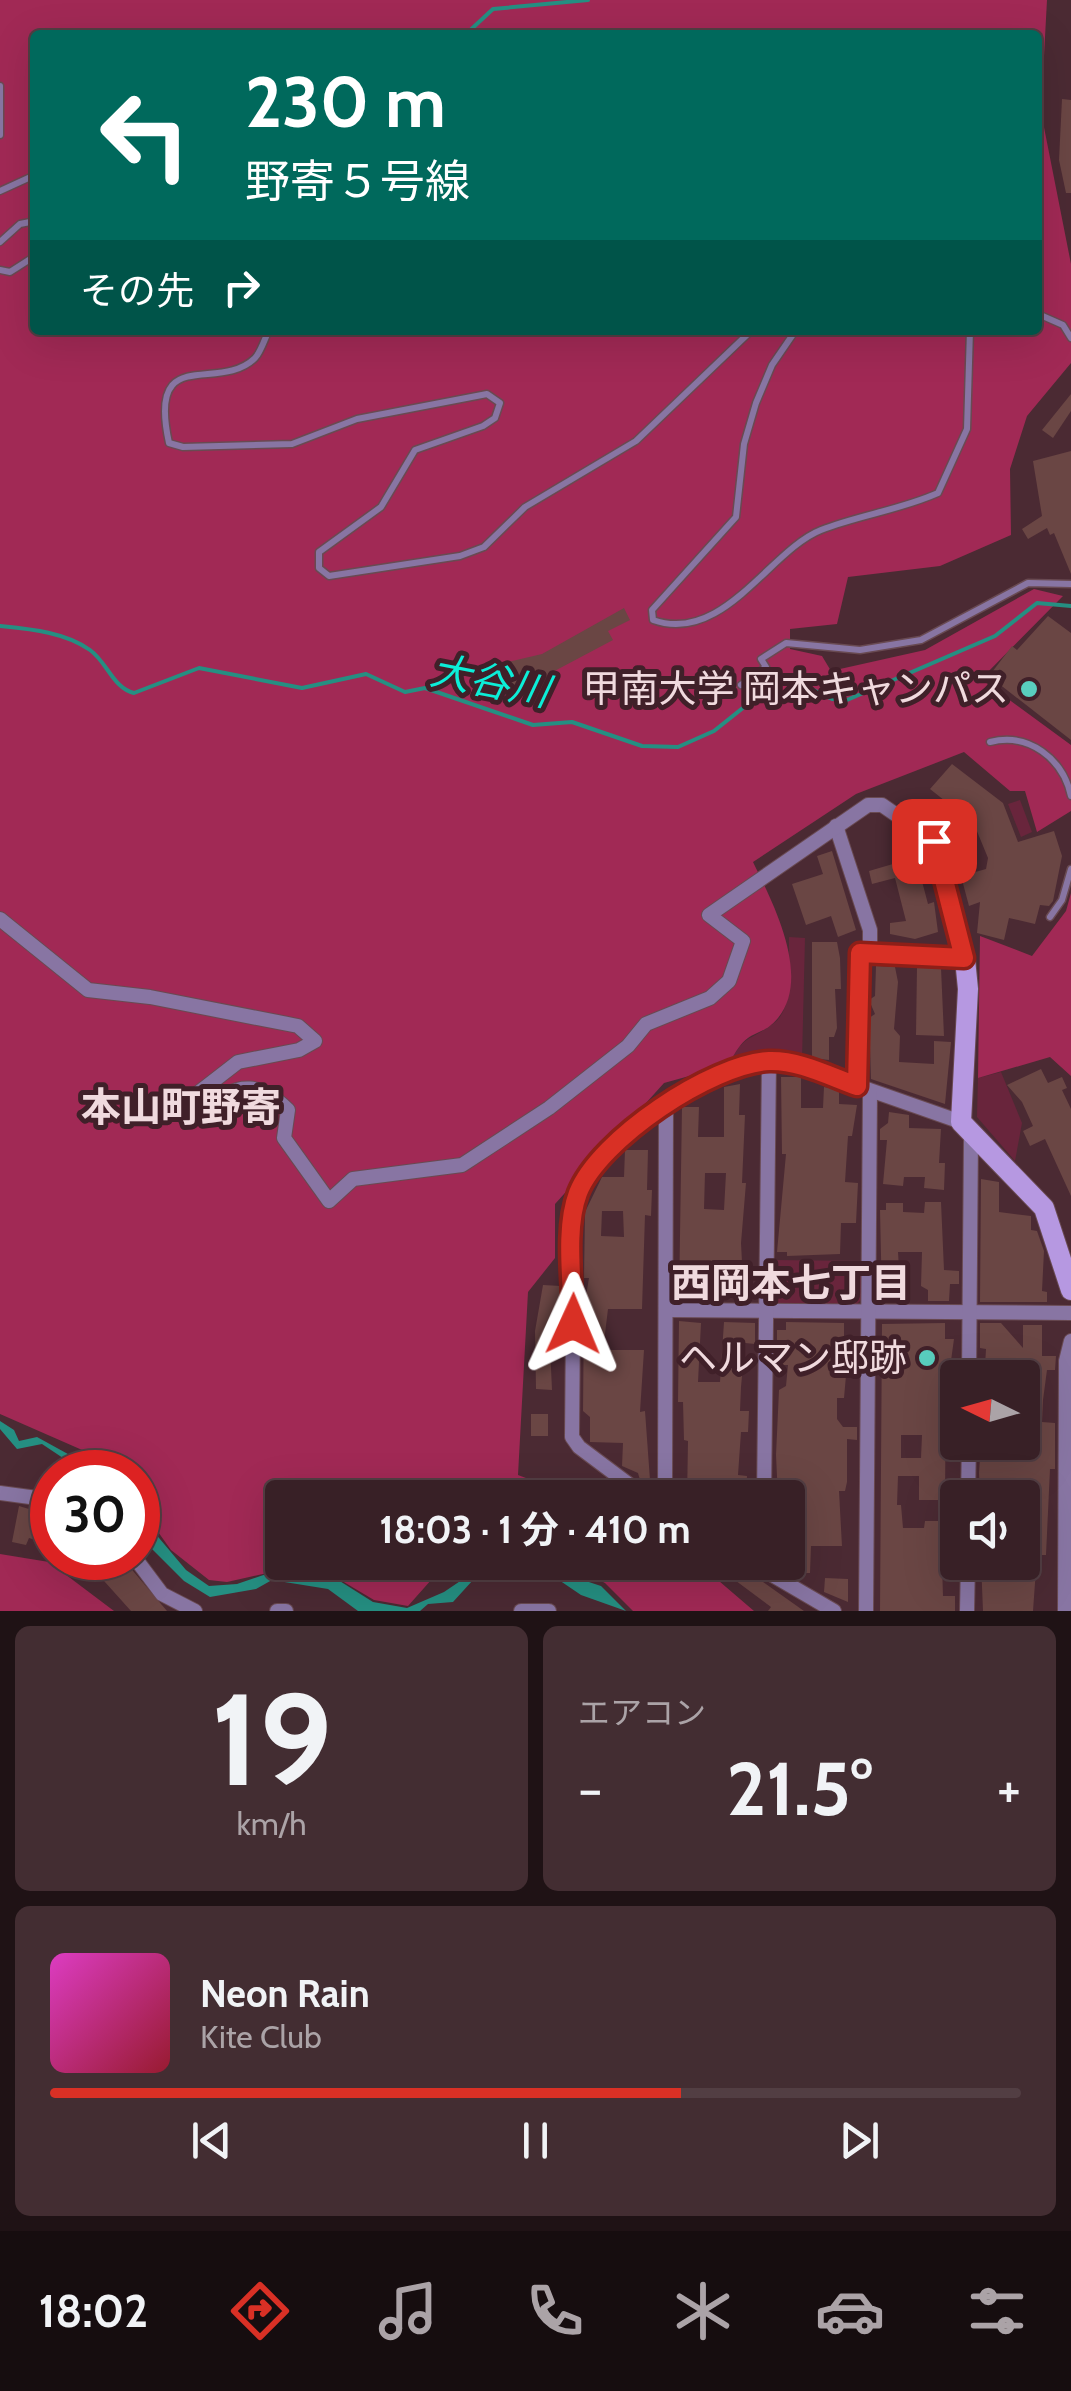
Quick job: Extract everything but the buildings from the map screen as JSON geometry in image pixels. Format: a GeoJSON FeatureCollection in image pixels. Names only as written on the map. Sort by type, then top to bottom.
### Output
{"type":"FeatureCollection","features":[{"type":"Feature","properties":{"kind":"street"},"geometry":{"type":"LineString","coordinates":[[0,919],[88,990],[150,997],[298,1026],[315,1040],[300,1050],[238,1062],[198,1093],[212,1109],[224,1094],[245,1087],[268,1090],[288,1110],[284,1138],[329,1201],[354,1179],[462,1165],[549,1108],[628,1046],[646,1024],[710,998],[729,982],[744,941],[709,915],[868,805],[882,805],[934,841],[964,958],[968,989],[969,1360]]}},
{"type":"Feature","properties":{"kind":"street"},"geometry":{"type":"LineString","coordinates":[[836,826],[870,930],[870,954]]}},
{"type":"Feature","properties":{"kind":"street"},"geometry":{"type":"LineString","coordinates":[[866,1611],[868,1312],[860,953],[964,958]]}},
{"type":"Feature","properties":{"kind":"street"},"geometry":{"type":"LineString","coordinates":[[764,1480],[769,1061]]}},
{"type":"Feature","properties":{"kind":"street"},"geometry":{"type":"LineString","coordinates":[[623,1480],[579,1447],[572,1436],[574,1210],[579,1190],[640,1120],[730,1072],[769,1061],[790,1062],[966,1129],[1044,1208],[1071,1290]]}},
{"type":"Feature","properties":{"kind":"street"},"geometry":{"type":"LineString","coordinates":[[666,1104],[666,1480]]}},
{"type":"Feature","properties":{"kind":"street"},"geometry":{"type":"LineString","coordinates":[[667,1310],[1071,1313]]}},
{"type":"Feature","properties":{"kind":"street"},"geometry":{"type":"LineString","coordinates":[[1065,1611],[1069,1462],[1066,1361],[1071,1341]]}},
{"type":"Feature","properties":{"kind":"street"},"geometry":{"type":"LineString","coordinates":[[0,1493],[30,1497]]}},
{"type":"Feature","properties":{"kind":"street"},"geometry":{"type":"LineString","coordinates":[[152,1580],[162,1594],[195,1611]]}},
{"type":"Feature","properties":{"kind":"street"},"geometry":{"type":"LineString","coordinates":[[783,1580],[834,1611]]}},
{"type":"Feature","properties":{"kind":"street"},"geometry":{"type":"LineString","coordinates":[[967,1611],[968,1580]]}},
{"type":"Feature","properties":{"kind":"street"},"geometry":{"type":"LineString","coordinates":[[278,1611],[286,1611]]}},
{"type":"Feature","properties":{"kind":"street"},"geometry":{"type":"LineString","coordinates":[[521,1611],[549,1611]]}},
{"type":"Feature","properties":{"kind":"lane"},"geometry":{"type":"LineString","coordinates":[[0,86],[0,135]]}},
{"type":"Feature","properties":{"kind":"lane"},"geometry":{"type":"LineString","coordinates":[[0,191],[30,177]]}},
{"type":"Feature","properties":{"kind":"lane"},"geometry":{"type":"LineString","coordinates":[[0,242],[20,224],[30,222]]}},
{"type":"Feature","properties":{"kind":"lane"},"geometry":{"type":"LineString","coordinates":[[0,270],[10,272],[30,259]]}},
{"type":"Feature","properties":{"kind":"lane"},"geometry":{"type":"LineString","coordinates":[[1042,316],[1063,325],[1071,338]]}},
{"type":"Feature","properties":{"kind":"lane"},"geometry":{"type":"LineString","coordinates":[[267,335],[256,357],[235,370],[194,372],[170,388],[162,412],[169,443],[183,447],[292,444],[357,420],[435,402],[487,394],[500,403],[495,418],[483,426],[415,450],[380,507],[320,552],[318,568],[330,576],[460,556],[484,547],[525,507],[636,441],[747,335]]}},
{"type":"Feature","properties":{"kind":"lane"},"geometry":{"type":"LineString","coordinates":[[793,335],[772,366],[756,403],[744,444],[736,517],[652,610],[653,620],[668,626],[682,624],[736,602],[806,538],[938,494],[968,429],[970,335]]}},
{"type":"Feature","properties":{"kind":"lane"},"geometry":{"type":"LineString","coordinates":[[741,685],[766,666],[761,659],[779,645],[796,642],[860,650],[921,640],[1028,584],[1071,584]]}},
{"type":"Feature","properties":{"kind":"lane"},"geometry":{"type":"LineString","coordinates":[[990,742],[1035,746],[1052,756],[1067,776],[1071,796]]}},
{"type":"Feature","properties":{"kind":"lane"},"geometry":{"type":"LineString","coordinates":[[1050,917],[1062,900],[1071,869]]}},
{"type":"Feature","properties":{"kind":"shaded area"},"geometry":{"type":"Polygon","coordinates":[[[0,0],[1047,0],[1042,93],[1042,30],[30,30],[30,335],[1042,335],[1042,117],[1071,264],[1071,363],[1027,416],[1010,469],[1011,535],[940,566],[848,577],[837,624],[790,629],[790,649],[822,656],[831,671],[925,650],[1034,589],[1063,596],[981,679],[1071,745],[1071,811],[1037,832],[1025,791],[1010,791],[964,752],[856,794],[753,862],[785,939],[791,981],[787,1001],[778,1018],[748,1038],[729,1065],[664,1083],[555,1204],[555,1258],[528,1292],[518,1475],[531,1480],[265,1480],[265,1573],[227,1582],[209,1580],[171,1550],[160,1535],[160,1450],[82,1450],[0,1414],[0,0]]]}},
{"type":"Feature","properties":{"kind":"shaded area"},"geometry":{"type":"Polygon","coordinates":[[[1020,800],[1032,832],[1021,837],[1008,804],[1020,800]]]}},
{"type":"Feature","properties":{"kind":"shaded area"},"geometry":{"type":"Polygon","coordinates":[[[1071,893],[1071,1076],[1050,1057],[978,1078],[980,936],[1032,956],[1066,911],[1071,893]]]}},
{"type":"Feature","properties":{"kind":"shaded area"},"geometry":{"type":"Polygon","coordinates":[[[789,937],[805,938],[802,1060],[764,1055],[729,1065],[744,1043],[781,1015],[788,995],[789,937]]]}},
{"type":"Feature","properties":{"kind":"shaded area"},"geometry":{"type":"Polygon","coordinates":[[[1001,1072],[1022,1123],[1015,1161],[977,1117],[978,1078],[1001,1072]]]}},
{"type":"Feature","properties":{"kind":"shaded area"},"geometry":{"type":"Polygon","coordinates":[[[773,1260],[862,1261],[861,1300],[857,1304],[777,1304],[772,1299],[773,1260]]]}},
{"type":"Feature","properties":{"kind":"shaded area"},"geometry":{"type":"Polygon","coordinates":[[[0,1421],[14,1430],[19,1441],[37,1437],[61,1450],[42,1444],[17,1449],[0,1429],[0,1421]]]}},
{"type":"Feature","properties":{"kind":"shaded area"},"geometry":{"type":"Polygon","coordinates":[[[160,1539],[186,1570],[209,1586],[237,1584],[265,1574],[265,1580],[272,1580],[256,1589],[210,1597],[184,1581],[160,1557],[160,1539]]]}},
{"type":"Feature","properties":{"kind":"shaded area"},"geometry":{"type":"Polygon","coordinates":[[[0,1554],[30,1559],[30,1580],[73,1580],[114,1611],[0,1611],[0,1554]]]}},
{"type":"Feature","properties":{"kind":"shaded area"},"geometry":{"type":"Polygon","coordinates":[[[272,1580],[338,1580],[373,1602],[407,1608],[462,1580],[473,1580],[453,1602],[428,1604],[420,1611],[358,1611],[328,1589],[272,1580]]]}},
{"type":"Feature","properties":{"kind":"shaded area"},"geometry":{"type":"Polygon","coordinates":[[[340,1580],[431,1580],[408,1606],[374,1600],[340,1580]]]}},
{"type":"Feature","properties":{"kind":"shaded area"},"geometry":{"type":"Polygon","coordinates":[[[559,1580],[583,1580],[601,1586],[626,1611],[581,1595],[559,1580]]]}},
{"type":"Feature","properties":{"kind":"shaded area"},"geometry":{"type":"Polygon","coordinates":[[[599,1580],[718,1580],[754,1611],[633,1611],[599,1580]]]}},
{"type":"Feature","properties":{"kind":"waterway"},"geometry":{"type":"LineString","coordinates":[[470,30],[493,9],[588,0]]}},
{"type":"Feature","properties":{"kind":"waterway","name":"大谷川"},"geometry":{"type":"LineString","coordinates":[[0,626],[70,639],[96,655],[121,686],[134,693],[199,668],[302,688],[366,674],[405,692],[425,688],[533,725],[572,722],[642,746],[678,747],[714,731],[778,680],[793,680],[832,699],[847,700],[995,636],[1037,603],[1071,606]]}},
{"type":"Feature","properties":{"kind":"place","name":"甲南大学 岡本キャンパス"},"geometry":{"type":"Point","coordinates":[1029,689]}},
{"type":"Feature","properties":{"kind":"place","name":"ヘルマン邸跡"},"geometry":{"type":"Point","coordinates":[927,1358]}},
{"type":"Feature","properties":{"kind":"district","name":"本山町野寄"},"geometry":{"type":"Point","coordinates":[181,1107]}},
{"type":"Feature","properties":{"kind":"district","name":"西岡本七丁目"},"geometry":{"type":"Point","coordinates":[791,1283]}},
{"type":"Feature","properties":{"kind":"route"},"geometry":{"type":"LineString","coordinates":[[573,1324],[574,1210],[579,1190],[640,1120],[730,1072],[765,1061],[790,1062],[857,1086],[860,953],[964,958],[934,841]]}}]}
